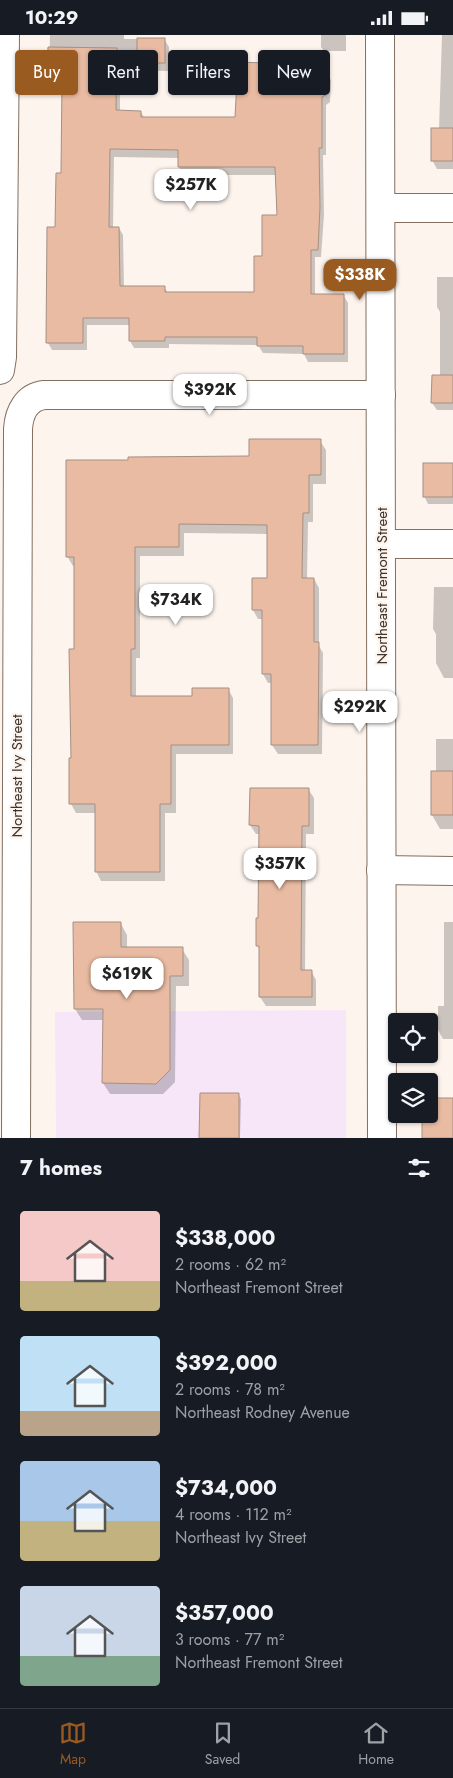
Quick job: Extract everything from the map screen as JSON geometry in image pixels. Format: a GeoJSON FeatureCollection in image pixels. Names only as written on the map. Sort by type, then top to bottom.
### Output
{"type":"FeatureCollection","features":[{"type":"Feature","properties":{"kind":"street"},"geometry":{"type":"LineString","coordinates":[[0,370],[2,357],[5,35]]}},
{"type":"Feature","properties":{"kind":"street","name":"Northeast Fremont Street"},"geometry":{"type":"LineString","coordinates":[[380,35],[382,1138]]}},
{"type":"Feature","properties":{"kind":"street"},"geometry":{"type":"LineString","coordinates":[[381,208],[453,208]]}},
{"type":"Feature","properties":{"kind":"street","name":"Northeast Ivy Street"},"geometry":{"type":"LineString","coordinates":[[16,1138],[18,421],[20,414],[30,400],[36,396],[44,395],[381,395]]}},
{"type":"Feature","properties":{"kind":"street"},"geometry":{"type":"LineString","coordinates":[[381,544],[453,544]]}},
{"type":"Feature","properties":{"kind":"street"},"geometry":{"type":"LineString","coordinates":[[381,870],[453,871]]}},
{"type":"Feature","properties":{"kind":"shaded area"},"geometry":{"type":"Polygon","coordinates":[[[346,1010],[346,1138],[56,1138],[55,1012],[346,1010]]]}},
{"type":"Feature","properties":{"kind":"building"},"geometry":{"type":"Polygon","coordinates":[[[137,38],[165,38],[165,63],[158,63],[158,50],[137,50],[137,38]]]}},
{"type":"Feature","properties":{"kind":"building"},"geometry":{"type":"Polygon","coordinates":[[[48,47],[117,48],[117,50],[88,50],[88,95],[116,95],[116,110],[141,111],[141,117],[235,117],[236,95],[248,95],[248,62],[258,63],[258,95],[325,95],[322,97],[322,148],[319,148],[320,207],[318,250],[311,250],[311,294],[344,294],[344,354],[303,354],[303,346],[257,346],[257,337],[165,337],[165,341],[129,341],[129,318],[83,318],[83,343],[46,343],[47,227],[55,227],[56,173],[61,173],[62,95],[78,95],[78,50],[48,50],[48,47]],[[110,149],[109,227],[119,227],[120,286],[165,286],[165,292],[254,292],[254,256],[262,256],[262,215],[277,215],[275,167],[178,167],[178,150],[110,149]]]}},
{"type":"Feature","properties":{"kind":"building"},"geometry":{"type":"Polygon","coordinates":[[[431,128],[453,128],[453,161],[431,161],[431,128]]]}},
{"type":"Feature","properties":{"kind":"building"},"geometry":{"type":"Polygon","coordinates":[[[432,375],[453,375],[453,403],[431,403],[432,375]]]}},
{"type":"Feature","properties":{"kind":"building"},"geometry":{"type":"Polygon","coordinates":[[[249,439],[321,439],[321,475],[309,475],[309,513],[303,513],[302,578],[314,578],[314,642],[319,642],[318,745],[271,745],[271,674],[262,674],[262,610],[252,610],[252,578],[267,578],[267,525],[179,524],[179,547],[135,547],[135,649],[131,649],[131,696],[192,696],[192,688],[229,688],[229,745],[171,745],[171,804],[160,804],[160,872],[95,872],[95,804],[69,804],[69,758],[71,758],[69,649],[74,649],[74,557],[66,557],[66,460],[128,460],[128,457],[249,456],[249,439]]]}},
{"type":"Feature","properties":{"kind":"building"},"geometry":{"type":"Polygon","coordinates":[[[423,463],[453,463],[453,497],[423,497],[423,463]]]}},
{"type":"Feature","properties":{"kind":"building"},"geometry":{"type":"Polygon","coordinates":[[[431,771],[453,771],[453,815],[431,815],[431,771]]]}},
{"type":"Feature","properties":{"kind":"building"},"geometry":{"type":"Polygon","coordinates":[[[250,788],[309,788],[309,826],[302,826],[301,970],[312,970],[312,997],[259,997],[259,946],[256,946],[256,918],[258,918],[259,826],[249,825],[250,788]]]}},
{"type":"Feature","properties":{"kind":"building"},"geometry":{"type":"Polygon","coordinates":[[[73,922],[121,922],[121,947],[183,947],[183,976],[170,976],[170,1070],[156,1084],[102,1083],[103,1009],[74,1009],[73,922]]]}},
{"type":"Feature","properties":{"kind":"building"},"geometry":{"type":"Polygon","coordinates":[[[200,1093],[239,1093],[239,1138],[199,1138],[200,1093]]]}},
{"type":"Feature","properties":{"kind":"building"},"geometry":{"type":"Polygon","coordinates":[[[438,1098],[453,1098],[453,1138],[422,1138],[422,1123],[438,1123],[438,1098]]]}}]}
